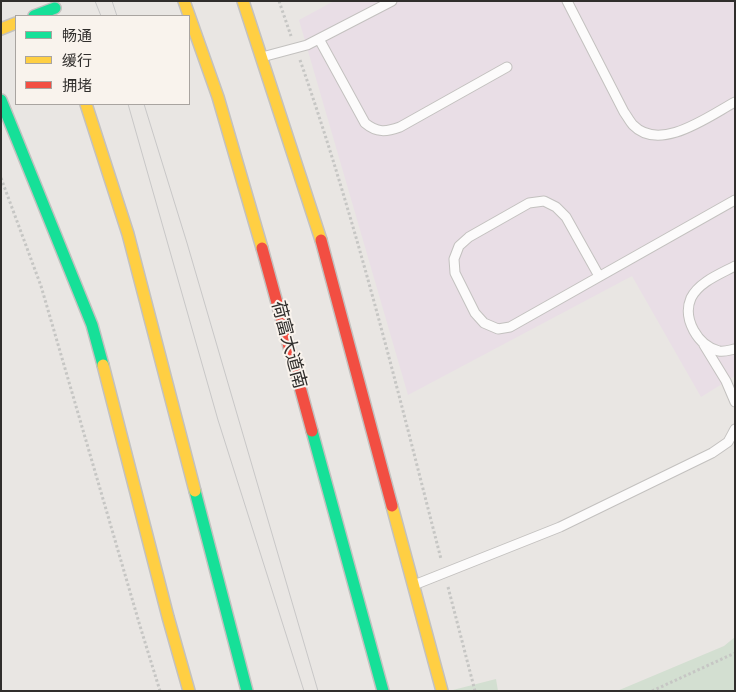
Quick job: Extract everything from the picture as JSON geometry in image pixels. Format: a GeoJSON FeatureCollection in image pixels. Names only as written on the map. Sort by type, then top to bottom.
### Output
{"type":"FeatureCollection","features":[{"type":"Feature","properties":{"kind":"main road","name":"荷富大道南"},"geometry":{"type":"LineString","coordinates":[[184,1],[189,15]]}},
{"type":"Feature","properties":{"kind":"main road"},"geometry":{"type":"LineString","coordinates":[[243,1],[319,233],[442,691]]}},
{"type":"Feature","properties":{"kind":"main road"},"geometry":{"type":"LineString","coordinates":[[37,15],[54,9]]}},
{"type":"Feature","properties":{"kind":"main road","name":"荷富大道南"},"geometry":{"type":"LineString","coordinates":[[190,18],[218,97],[263,252],[383,691]]}},
{"type":"Feature","properties":{"kind":"main road"},"geometry":{"type":"LineString","coordinates":[[1,29],[15,23]]}},
{"type":"Feature","properties":{"kind":"main road"},"geometry":{"type":"LineString","coordinates":[[1,100],[92,325],[168,618],[189,691]]}},
{"type":"Feature","properties":{"kind":"main road"},"geometry":{"type":"LineString","coordinates":[[86,105],[128,234],[247,691]]}},
{"type":"Feature","properties":{"kind":"lane"},"geometry":{"type":"LineString","coordinates":[[262,58],[307,45],[392,1]]}},
{"type":"Feature","properties":{"kind":"lane"},"geometry":{"type":"LineString","coordinates":[[567,1],[633,126],[645,133],[658,136],[672,134],[684,130],[735,102]]}},
{"type":"Feature","properties":{"kind":"lane"},"geometry":{"type":"LineString","coordinates":[[319,39],[364,123],[371,129],[380,131],[400,127],[507,67]]}},
{"type":"Feature","properties":{"kind":"lane"},"geometry":{"type":"LineString","coordinates":[[599,276],[566,217],[556,207],[544,201],[529,203],[469,237],[459,246],[454,259],[455,273],[475,313],[484,323],[498,329],[510,326],[735,200]]}},
{"type":"Feature","properties":{"kind":"lane"},"geometry":{"type":"LineString","coordinates":[[735,266],[697,289],[691,299],[688,313],[691,326],[726,381],[735,402]]}},
{"type":"Feature","properties":{"kind":"lane"},"geometry":{"type":"LineString","coordinates":[[700,338],[710,348],[721,352],[735,350]]}},
{"type":"Feature","properties":{"kind":"lane"},"geometry":{"type":"LineString","coordinates":[[414,585],[560,527],[712,453],[728,442],[735,429]]}},
{"type":"Feature","properties":{"kind":"path"},"geometry":{"type":"LineString","coordinates":[[279,1],[320,116],[350,216],[475,691]]}},
{"type":"Feature","properties":{"kind":"path"},"geometry":{"type":"LineString","coordinates":[[1,178],[41,286],[160,691]]}},
{"type":"Feature","properties":{"kind":"path"},"geometry":{"type":"LineString","coordinates":[[652,691],[735,653]]}},
{"type":"Feature","properties":{"kind":"shaded area"},"geometry":{"type":"Polygon","coordinates":[[[334,1],[735,1],[735,376],[701,397],[632,276],[408,395],[299,20],[334,1]]]}},
{"type":"Feature","properties":{"kind":"green space"},"geometry":{"type":"Polygon","coordinates":[[[735,637],[735,691],[617,691],[724,646],[735,637]]]}},
{"type":"Feature","properties":{"kind":"green space"},"geometry":{"type":"Polygon","coordinates":[[[496,679],[498,691],[449,691],[496,679]]]}},
{"type":"Feature","properties":{"kind":"tram line"},"geometry":{"type":"LineString","coordinates":[[95,1],[101,15]]}},
{"type":"Feature","properties":{"kind":"tram line"},"geometry":{"type":"LineString","coordinates":[[112,1],[117,15]]}},
{"type":"Feature","properties":{"kind":"tram line"},"geometry":{"type":"LineString","coordinates":[[128,105],[218,420],[304,691]]}},
{"type":"Feature","properties":{"kind":"tram line"},"geometry":{"type":"LineString","coordinates":[[144,105],[187,243],[318,691]]}},
{"type":"Feature","properties":{"kind":"traffic: fast"},"geometry":{"type":"LineString","coordinates":[[37,15],[55,8]]}},
{"type":"Feature","properties":{"kind":"traffic: fast"},"geometry":{"type":"LineString","coordinates":[[1,100],[92,325],[103,365]]}},
{"type":"Feature","properties":{"kind":"traffic: fast"},"geometry":{"type":"LineString","coordinates":[[312,431],[383,691]]}},
{"type":"Feature","properties":{"kind":"traffic: fast"},"geometry":{"type":"LineString","coordinates":[[195,491],[247,691]]}},
{"type":"Feature","properties":{"kind":"traffic: slow"},"geometry":{"type":"LineString","coordinates":[[184,1],[189,15]]}},
{"type":"Feature","properties":{"kind":"traffic: slow"},"geometry":{"type":"LineString","coordinates":[[243,1],[321,240]]}},
{"type":"Feature","properties":{"kind":"traffic: slow"},"geometry":{"type":"LineString","coordinates":[[190,18],[218,97],[262,248]]}},
{"type":"Feature","properties":{"kind":"traffic: slow"},"geometry":{"type":"LineString","coordinates":[[1,29],[15,23]]}},
{"type":"Feature","properties":{"kind":"traffic: slow"},"geometry":{"type":"LineString","coordinates":[[86,105],[128,234],[195,491]]}},
{"type":"Feature","properties":{"kind":"traffic: slow"},"geometry":{"type":"LineString","coordinates":[[103,365],[189,691]]}},
{"type":"Feature","properties":{"kind":"traffic: slow"},"geometry":{"type":"LineString","coordinates":[[392,506],[442,691]]}},
{"type":"Feature","properties":{"kind":"traffic: jam"},"geometry":{"type":"LineString","coordinates":[[321,240],[392,506]]}},
{"type":"Feature","properties":{"kind":"traffic: jam"},"geometry":{"type":"LineString","coordinates":[[262,248],[312,431]]}}]}
